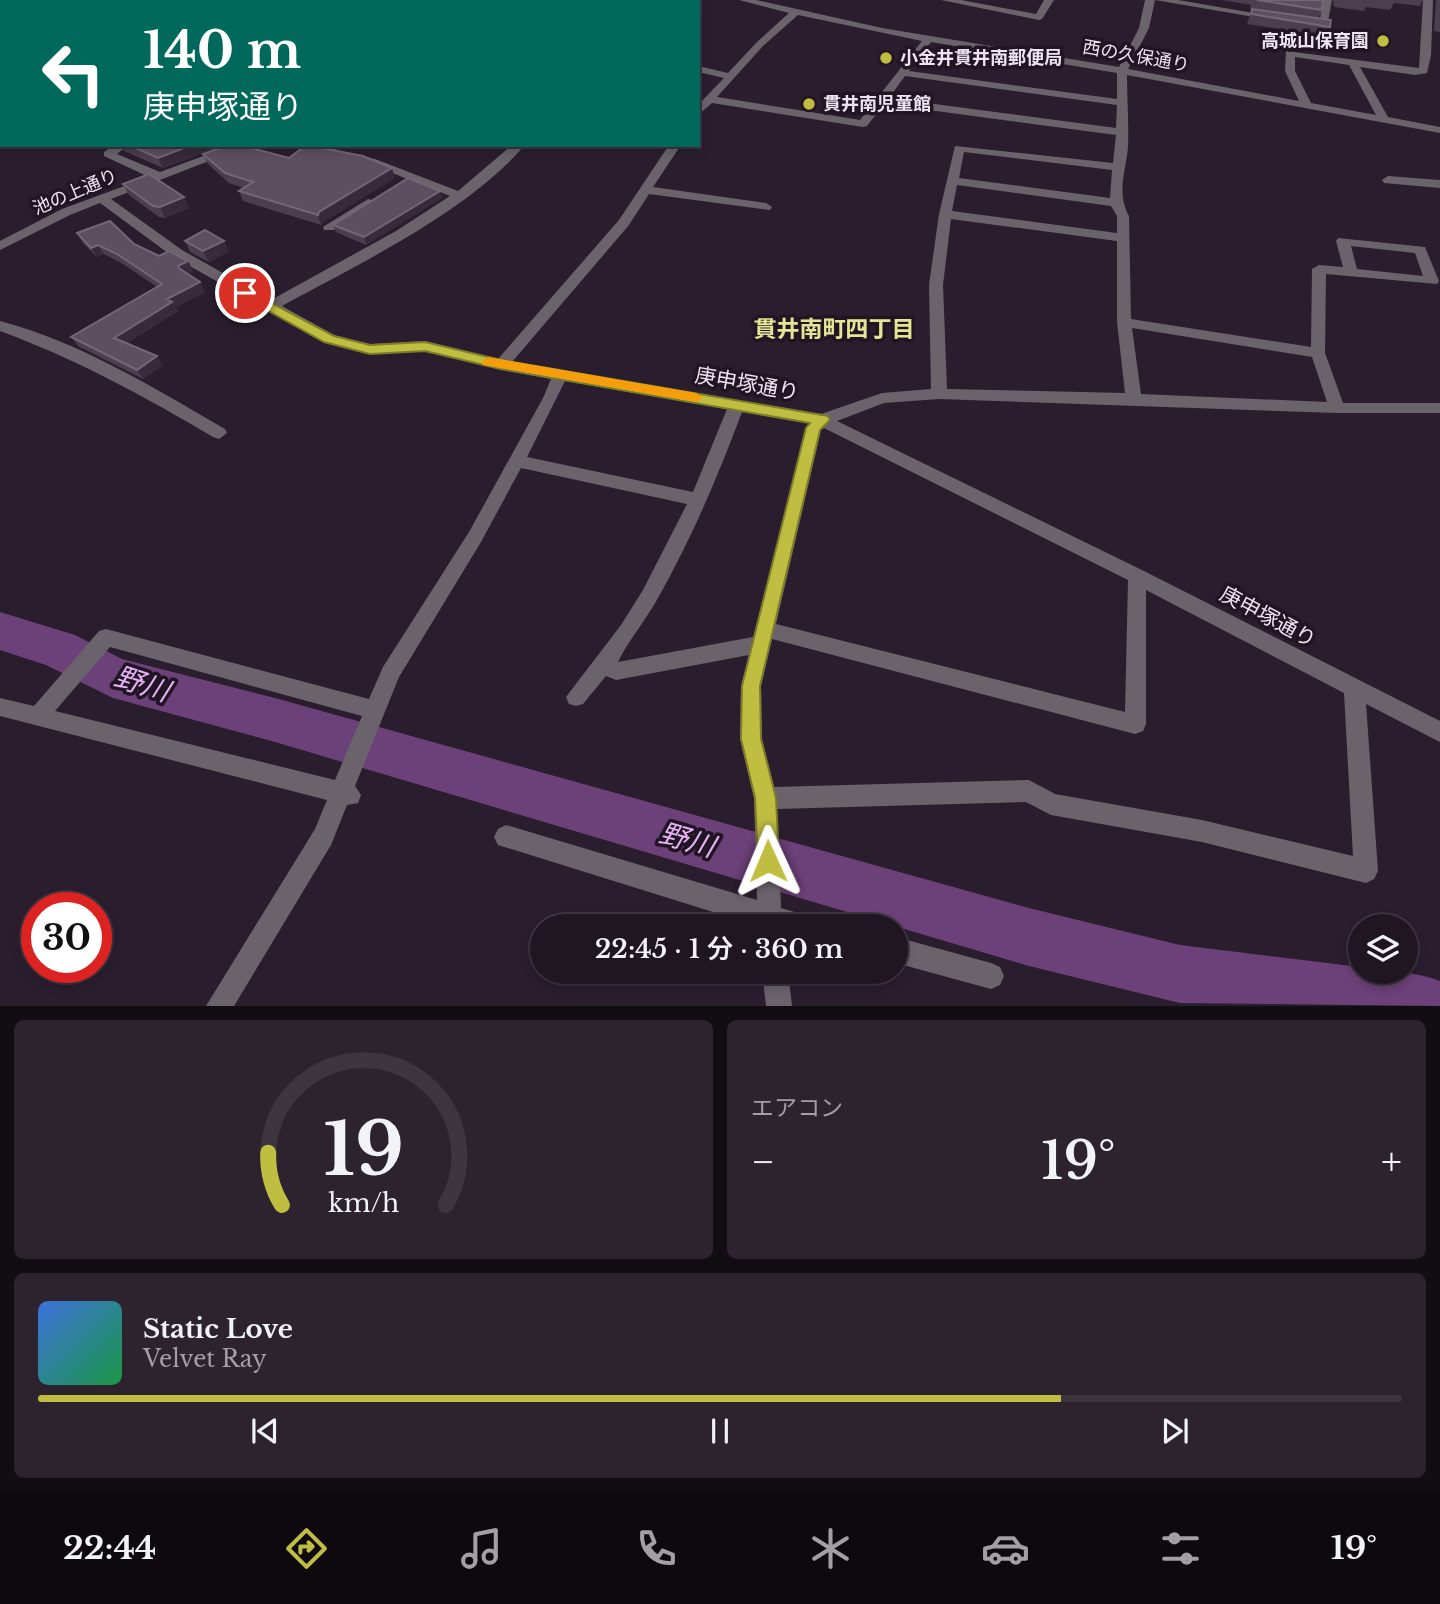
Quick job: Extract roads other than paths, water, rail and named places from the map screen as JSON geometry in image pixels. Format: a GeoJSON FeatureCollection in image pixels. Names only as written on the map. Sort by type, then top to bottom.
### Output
{"type":"FeatureCollection","features":[{"type":"Feature","properties":{"kind":"street","name":"西の久保通り"},"geometry":{"type":"LineString","coordinates":[[744,0],[928,40],[1122,71],[1436,129]]}},
{"type":"Feature","properties":{"kind":"street"},"geometry":{"type":"LineString","coordinates":[[946,0],[1039,17],[1049,0]]}},
{"type":"Feature","properties":{"kind":"street"},"geometry":{"type":"LineString","coordinates":[[1134,399],[1124,322],[1123,216],[1116,203],[1122,149],[1122,71],[1144,28],[1150,0]]}},
{"type":"Feature","properties":{"kind":"street"},"geometry":{"type":"LineString","coordinates":[[1160,0],[1283,19]]}},
{"type":"Feature","properties":{"kind":"street"},"geometry":{"type":"LineString","coordinates":[[1307,104],[1290,71],[1290,53],[1423,71],[1428,60],[1424,16],[1428,0]]}},
{"type":"Feature","properties":{"kind":"street"},"geometry":{"type":"LineString","coordinates":[[1297,21],[1324,25],[1327,2],[1314,3]]}},
{"type":"Feature","properties":{"kind":"street"},"geometry":{"type":"LineString","coordinates":[[700,110],[776,28],[796,12]]}},
{"type":"Feature","properties":{"kind":"street"},"geometry":{"type":"LineString","coordinates":[[1424,16],[1440,18]]}},
{"type":"Feature","properties":{"kind":"street"},"geometry":{"type":"LineString","coordinates":[[710,99],[863,124],[928,40]]}},
{"type":"Feature","properties":{"kind":"street"},"geometry":{"type":"LineString","coordinates":[[1352,62],[1384,119]]}},
{"type":"Feature","properties":{"kind":"street"},"geometry":{"type":"LineString","coordinates":[[700,69],[730,76]]}},
{"type":"Feature","properties":{"kind":"street"},"geometry":{"type":"LineString","coordinates":[[902,73],[1122,103]]}},
{"type":"Feature","properties":{"kind":"street"},"geometry":{"type":"LineString","coordinates":[[882,100],[1121,132]]}},
{"type":"Feature","properties":{"kind":"street"},"geometry":{"type":"LineString","coordinates":[[1436,129],[1440,141]]}},
{"type":"Feature","properties":{"kind":"street"},"geometry":{"type":"LineString","coordinates":[[119,147],[108,154],[158,176]]}},
{"type":"Feature","properties":{"kind":"street","name":"池の上通り"},"geometry":{"type":"LineString","coordinates":[[0,246],[65,212],[238,147]]}},
{"type":"Feature","properties":{"kind":"street"},"geometry":{"type":"LineString","coordinates":[[316,147],[368,160],[458,195]]}},
{"type":"Feature","properties":{"kind":"street"},"geometry":{"type":"LineString","coordinates":[[270,307],[372,251],[489,175],[517,147]]}},
{"type":"Feature","properties":{"kind":"street"},"geometry":{"type":"LineString","coordinates":[[501,365],[531,327],[592,260],[647,190],[674,147]]}},
{"type":"Feature","properties":{"kind":"street"},"geometry":{"type":"LineString","coordinates":[[939,394],[936,285],[945,214],[959,148],[1118,167]]}},
{"type":"Feature","properties":{"kind":"street"},"geometry":{"type":"LineString","coordinates":[[401,183],[413,176]]}},
{"type":"Feature","properties":{"kind":"street"},"geometry":{"type":"LineString","coordinates":[[1388,180],[1440,184]]}},
{"type":"Feature","properties":{"kind":"street"},"geometry":{"type":"LineString","coordinates":[[953,181],[1116,203]]}},
{"type":"Feature","properties":{"kind":"street"},"geometry":{"type":"LineString","coordinates":[[647,190],[766,207]]}},
{"type":"Feature","properties":{"kind":"street"},"geometry":{"type":"LineString","coordinates":[[329,227],[377,198]]}},
{"type":"Feature","properties":{"kind":"street","name":"庚申塚通り"},"geometry":{"type":"LineString","coordinates":[[102,199],[177,253],[329,339],[370,349],[425,346],[501,365],[822,420],[1137,576],[1440,732]]}},
{"type":"Feature","properties":{"kind":"street"},"geometry":{"type":"LineString","coordinates":[[945,214],[1124,238]]}},
{"type":"Feature","properties":{"kind":"street"},"geometry":{"type":"LineString","coordinates":[[1337,408],[1318,353],[1319,269],[1351,273],[1432,281],[1420,250],[1343,241],[1351,273]]}},
{"type":"Feature","properties":{"kind":"street"},"geometry":{"type":"LineString","coordinates":[[1124,322],[1318,353]]}},
{"type":"Feature","properties":{"kind":"street"},"geometry":{"type":"LineString","coordinates":[[0,326],[63,349],[143,389],[219,433]]}},
{"type":"Feature","properties":{"kind":"street"},"geometry":{"type":"LineString","coordinates":[[219,1006],[323,837],[346,794],[374,710],[390,673],[475,537],[518,461],[560,375]]}},
{"type":"Feature","properties":{"kind":"street"},"geometry":{"type":"LineString","coordinates":[[770,914],[768,833],[765,798],[751,739],[751,686],[813,428],[822,420],[882,398],[939,394],[1337,408],[1440,408]]}},
{"type":"Feature","properties":{"kind":"street"},"geometry":{"type":"LineString","coordinates":[[576,697],[605,665],[650,596],[699,500],[737,405]]}},
{"type":"Feature","properties":{"kind":"street"},"geometry":{"type":"LineString","coordinates":[[518,461],[699,500]]}},
{"type":"Feature","properties":{"kind":"street"},"geometry":{"type":"LineString","coordinates":[[605,665],[617,671],[762,636],[1135,724],[1137,576]]}},
{"type":"Feature","properties":{"kind":"street"},"geometry":{"type":"LineString","coordinates":[[38,716],[106,637],[374,710]]}},
{"type":"Feature","properties":{"kind":"street"},"geometry":{"type":"LineString","coordinates":[[765,798],[1029,791],[1051,804],[1202,831],[1366,870],[1354,688]]}},
{"type":"Feature","properties":{"kind":"street"},"geometry":{"type":"LineString","coordinates":[[0,708],[346,794]]}},
{"type":"Feature","properties":{"kind":"street"},"geometry":{"type":"LineString","coordinates":[[506,837],[748,914]]}},
{"type":"Feature","properties":{"kind":"street"},"geometry":{"type":"LineString","coordinates":[[908,953],[991,975]]}},
{"type":"Feature","properties":{"kind":"street"},"geometry":{"type":"LineString","coordinates":[[776,984],[779,1006]]}},
{"type":"Feature","properties":{"kind":"waterway","name":"野川"},"geometry":{"type":"LineString","coordinates":[[0,631],[59,649],[113,677],[275,720],[1029,937],[1180,974],[1428,1006]]}},
{"type":"Feature","properties":{"kind":"place","name":"高城山保育園"},"geometry":{"type":"Point","coordinates":[1383,41]}},
{"type":"Feature","properties":{"kind":"place","name":"小金井貫井南郵便局"},"geometry":{"type":"Point","coordinates":[886,58]}},
{"type":"Feature","properties":{"kind":"place","name":"貫井南児童館"},"geometry":{"type":"Point","coordinates":[809,104]}},
{"type":"Feature","properties":{"kind":"district","name":"貫井南町四丁目"},"geometry":{"type":"Point","coordinates":[834,329]}}]}
